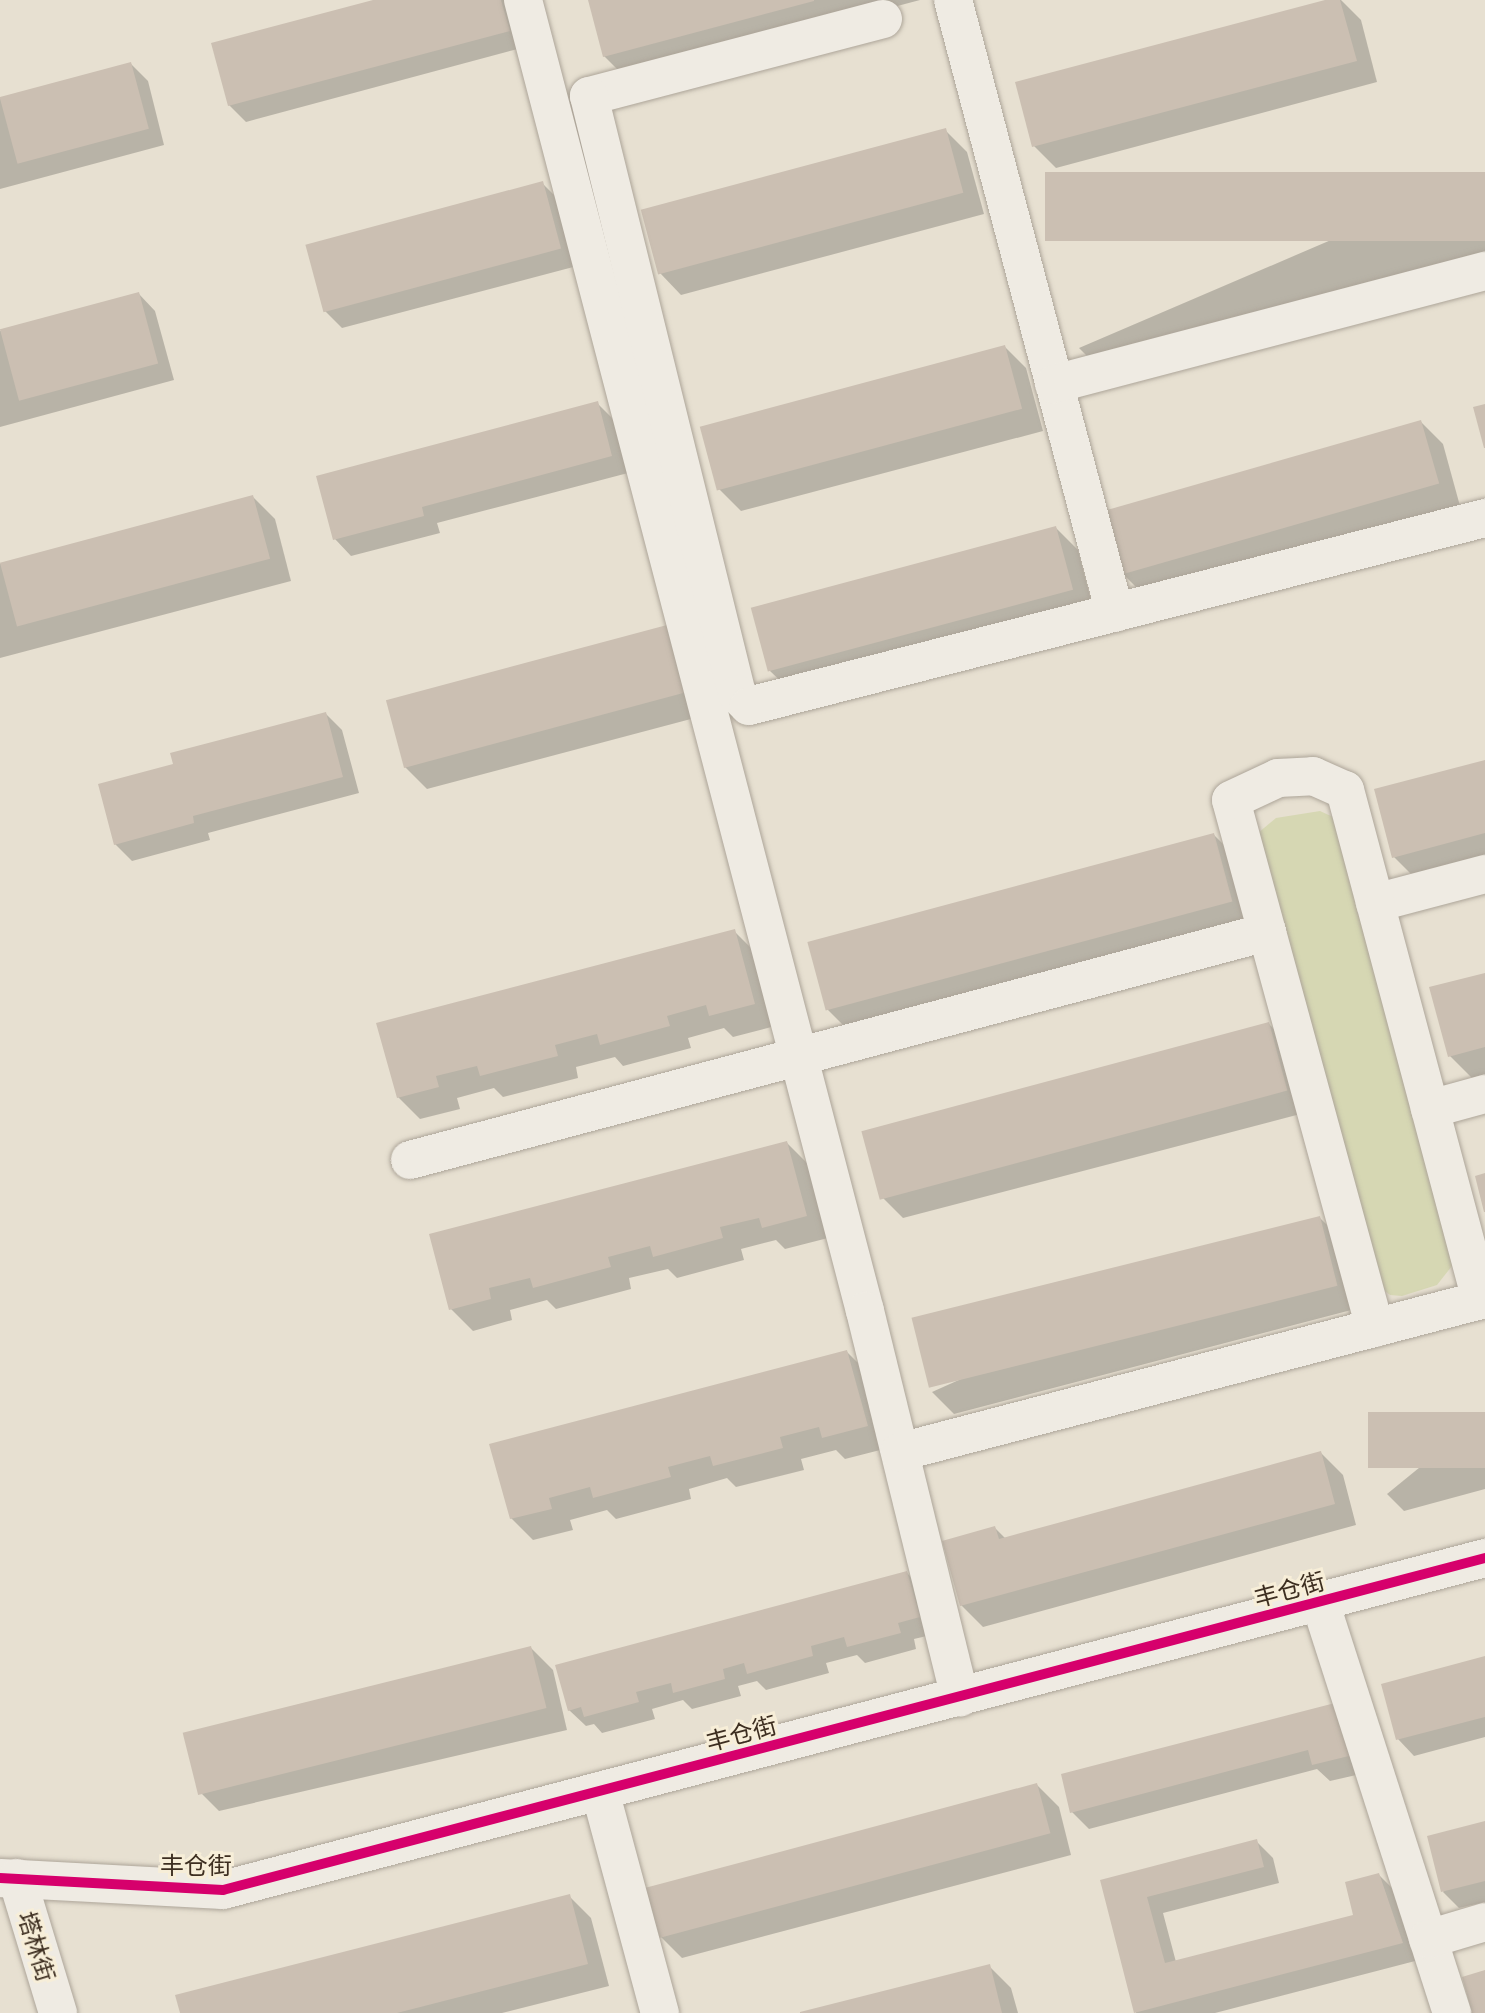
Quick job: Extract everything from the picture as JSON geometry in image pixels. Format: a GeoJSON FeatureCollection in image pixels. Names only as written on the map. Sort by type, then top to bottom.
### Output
{"type":"FeatureCollection","features":[{"type":"Feature","properties":{"kind":"street"},"geometry":{"type":"LineString","coordinates":[[523,0],[900,1452],[960,1697]]}},
{"type":"Feature","properties":{"kind":"street"},"geometry":{"type":"LineString","coordinates":[[953,0],[1115,612]]}},
{"type":"Feature","properties":{"kind":"street"},"geometry":{"type":"LineString","coordinates":[[883,19],[589,96],[737,694],[749,706],[1485,518]]}},
{"type":"Feature","properties":{"kind":"street"},"geometry":{"type":"LineString","coordinates":[[1054,384],[1485,271]]}},
{"type":"Feature","properties":{"kind":"street"},"geometry":{"type":"LineString","coordinates":[[900,1452],[1483,1300],[1345,790],[1312,776],[1278,778],[1231,800],[1375,1328]]}},
{"type":"Feature","properties":{"kind":"street"},"geometry":{"type":"LineString","coordinates":[[1375,903],[1485,874]]}},
{"type":"Feature","properties":{"kind":"street"},"geometry":{"type":"LineString","coordinates":[[410,1160],[1267,932]]}},
{"type":"Feature","properties":{"kind":"street"},"geometry":{"type":"LineString","coordinates":[[1430,1109],[1485,1094]]}},
{"type":"Feature","properties":{"kind":"street","name":"丰仓街"},"geometry":{"type":"LineString","coordinates":[[9,1878],[223,1890],[1485,1558]]}},
{"type":"Feature","properties":{"kind":"street"},"geometry":{"type":"LineString","coordinates":[[1320,1602],[1452,2013]]}},
{"type":"Feature","properties":{"kind":"street"},"geometry":{"type":"LineString","coordinates":[[600,1791],[660,2013]]}},
{"type":"Feature","properties":{"kind":"street","name":"塔林街"},"geometry":{"type":"LineString","coordinates":[[9,1878],[58,2013]]}},
{"type":"Feature","properties":{"kind":"street"},"geometry":{"type":"LineString","coordinates":[[1428,1939],[1485,1922]]}},
{"type":"Feature","properties":{"kind":"green space"},"geometry":{"type":"Polygon","coordinates":[[[1320,811],[1333,817],[1459,1257],[1437,1285],[1402,1296],[1390,1295],[1371,1280],[1251,839],[1276,818],[1320,811]]]}},
{"type":"Feature","properties":{"kind":"building"},"geometry":{"type":"Polygon","coordinates":[[[373,0],[501,0],[510,31],[228,106],[211,43],[373,0]]]}},
{"type":"Feature","properties":{"kind":"building"},"geometry":{"type":"Polygon","coordinates":[[[588,0],[814,0],[814,1],[603,57],[588,0]]]}},
{"type":"Feature","properties":{"kind":"building"},"geometry":{"type":"Polygon","coordinates":[[[1325,0],[1340,0],[1357,61],[1032,147],[1015,82],[1325,0]]]}},
{"type":"Feature","properties":{"kind":"building"},"geometry":{"type":"Polygon","coordinates":[[[131,62],[149,129],[17,164],[0,97],[131,62]]]}},
{"type":"Feature","properties":{"kind":"building"},"geometry":{"type":"Polygon","coordinates":[[[946,128],[963,193],[658,275],[641,210],[946,128]]]}},
{"type":"Feature","properties":{"kind":"building"},"geometry":{"type":"Polygon","coordinates":[[[1045,172],[1485,172],[1485,241],[1045,241],[1045,172]]]}},
{"type":"Feature","properties":{"kind":"building"},"geometry":{"type":"Polygon","coordinates":[[[543,181],[561,249],[323,312],[305,245],[543,181]]]}},
{"type":"Feature","properties":{"kind":"building"},"geometry":{"type":"Polygon","coordinates":[[[139,292],[158,363],[19,401],[0,329],[139,292]]]}},
{"type":"Feature","properties":{"kind":"building"},"geometry":{"type":"Polygon","coordinates":[[[1005,345],[1022,409],[717,491],[700,427],[1005,345]]]}},
{"type":"Feature","properties":{"kind":"building"},"geometry":{"type":"Polygon","coordinates":[[[598,401],[612,456],[422,507],[424,516],[333,540],[316,476],[598,401]]]}},
{"type":"Feature","properties":{"kind":"building"},"geometry":{"type":"Polygon","coordinates":[[[1485,404],[1485,448],[1484,448],[1473,407],[1485,404]]]}},
{"type":"Feature","properties":{"kind":"building"},"geometry":{"type":"Polygon","coordinates":[[[1421,420],[1439,483],[1119,575],[1101,512],[1421,420]]]}},
{"type":"Feature","properties":{"kind":"building"},"geometry":{"type":"Polygon","coordinates":[[[253,495],[270,559],[17,627],[0,563],[253,495]]]}},
{"type":"Feature","properties":{"kind":"building"},"geometry":{"type":"Polygon","coordinates":[[[1056,526],[1073,590],[768,672],[751,608],[1056,526]]]}},
{"type":"Feature","properties":{"kind":"building"},"geometry":{"type":"Polygon","coordinates":[[[667,625],[685,693],[404,768],[386,700],[667,625]]]}},
{"type":"Feature","properties":{"kind":"building"},"geometry":{"type":"Polygon","coordinates":[[[326,712],[343,777],[193,816],[194,823],[114,845],[98,784],[173,764],[170,753],[326,712]]]}},
{"type":"Feature","properties":{"kind":"building"},"geometry":{"type":"Polygon","coordinates":[[[1485,760],[1485,833],[1392,858],[1374,789],[1485,760]]]}},
{"type":"Feature","properties":{"kind":"building"},"geometry":{"type":"Polygon","coordinates":[[[1214,833],[1232,902],[826,1011],[807,942],[1214,833]]]}},
{"type":"Feature","properties":{"kind":"building"},"geometry":{"type":"Polygon","coordinates":[[[735,929],[755,1004],[709,1016],[706,1005],[667,1016],[670,1026],[600,1045],[597,1034],[555,1045],[558,1056],[480,1076],[477,1066],[436,1076],[439,1087],[397,1098],[376,1023],[735,929]]]}},
{"type":"Feature","properties":{"kind":"building"},"geometry":{"type":"Polygon","coordinates":[[[1485,973],[1485,1047],[1448,1057],[1429,987],[1485,973]]]}},
{"type":"Feature","properties":{"kind":"building"},"geometry":{"type":"Polygon","coordinates":[[[1269,1022],[1287,1091],[880,1200],[861,1131],[1269,1022]]]}},
{"type":"Feature","properties":{"kind":"building"},"geometry":{"type":"Polygon","coordinates":[[[787,1141],[807,1216],[762,1228],[759,1218],[720,1227],[723,1238],[653,1257],[650,1246],[608,1257],[611,1267],[533,1288],[530,1278],[489,1288],[491,1299],[449,1310],[429,1234],[787,1141]]]}},
{"type":"Feature","properties":{"kind":"building"},"geometry":{"type":"Polygon","coordinates":[[[1485,1173],[1485,1212],[1484,1212],[1475,1176],[1485,1173]]]}},
{"type":"Feature","properties":{"kind":"building"},"geometry":{"type":"Polygon","coordinates":[[[1320,1216],[1337,1286],[929,1388],[912,1318],[1320,1216]]]}},
{"type":"Feature","properties":{"kind":"building"},"geometry":{"type":"Polygon","coordinates":[[[847,1350],[868,1426],[822,1438],[819,1427],[780,1437],[783,1448],[713,1466],[710,1456],[668,1467],[671,1477],[593,1498],[590,1487],[549,1498],[552,1509],[510,1519],[489,1444],[847,1350]]]}},
{"type":"Feature","properties":{"kind":"building"},"geometry":{"type":"Polygon","coordinates":[[[1368,1412],[1485,1412],[1485,1468],[1368,1468],[1368,1412]]]}},
{"type":"Feature","properties":{"kind":"building"},"geometry":{"type":"Polygon","coordinates":[[[1321,1451],[1335,1504],[960,1606],[942,1541],[995,1526],[999,1539],[1321,1451]]]}},
{"type":"Feature","properties":{"kind":"building"},"geometry":{"type":"Polygon","coordinates":[[[907,1571],[920,1617],[898,1623],[901,1633],[847,1647],[844,1637],[811,1646],[813,1656],[747,1674],[744,1663],[723,1669],[725,1679],[673,1693],[671,1683],[636,1692],[639,1702],[584,1717],[581,1707],[568,1711],[555,1665],[907,1571]]]}},
{"type":"Feature","properties":{"kind":"building"},"geometry":{"type":"Polygon","coordinates":[[[531,1646],[546,1708],[198,1795],[183,1733],[531,1646]]]}},
{"type":"Feature","properties":{"kind":"building"},"geometry":{"type":"Polygon","coordinates":[[[1485,1656],[1485,1717],[1396,1740],[1381,1684],[1485,1656]]]}},
{"type":"Feature","properties":{"kind":"building"},"geometry":{"type":"Polygon","coordinates":[[[1335,1703],[1349,1756],[1312,1765],[1308,1750],[1070,1813],[1061,1774],[1335,1703]]]}},
{"type":"Feature","properties":{"kind":"building"},"geometry":{"type":"Polygon","coordinates":[[[1037,1783],[1050,1833],[658,1938],[645,1888],[1037,1783]]]}},
{"type":"Feature","properties":{"kind":"building"},"geometry":{"type":"Polygon","coordinates":[[[1485,1821],[1485,1881],[1441,1892],[1427,1836],[1485,1821]]]}},
{"type":"Feature","properties":{"kind":"building"},"geometry":{"type":"Polygon","coordinates":[[[1257,1839],[1264,1867],[1147,1897],[1165,1963],[1353,1915],[1345,1882],[1379,1873],[1403,1943],[1134,2013],[1100,1880],[1257,1839]]]}},
{"type":"Feature","properties":{"kind":"building"},"geometry":{"type":"Polygon","coordinates":[[[570,1894],[588,1964],[397,2013],[180,2013],[175,1995],[570,1894]]]}},
{"type":"Feature","properties":{"kind":"building"},"geometry":{"type":"Polygon","coordinates":[[[990,1964],[1002,2013],[800,2013],[800,2012],[990,1964]]]}},
{"type":"Feature","properties":{"kind":"building"},"geometry":{"type":"Polygon","coordinates":[[[1485,1970],[1485,2013],[1472,2013],[1462,1977],[1485,1970]]]}},
{"type":"Feature","properties":{"kind":"cycle path"},"geometry":{"type":"LineString","coordinates":[[0,1878],[223,1890],[1485,1558]]}}]}
